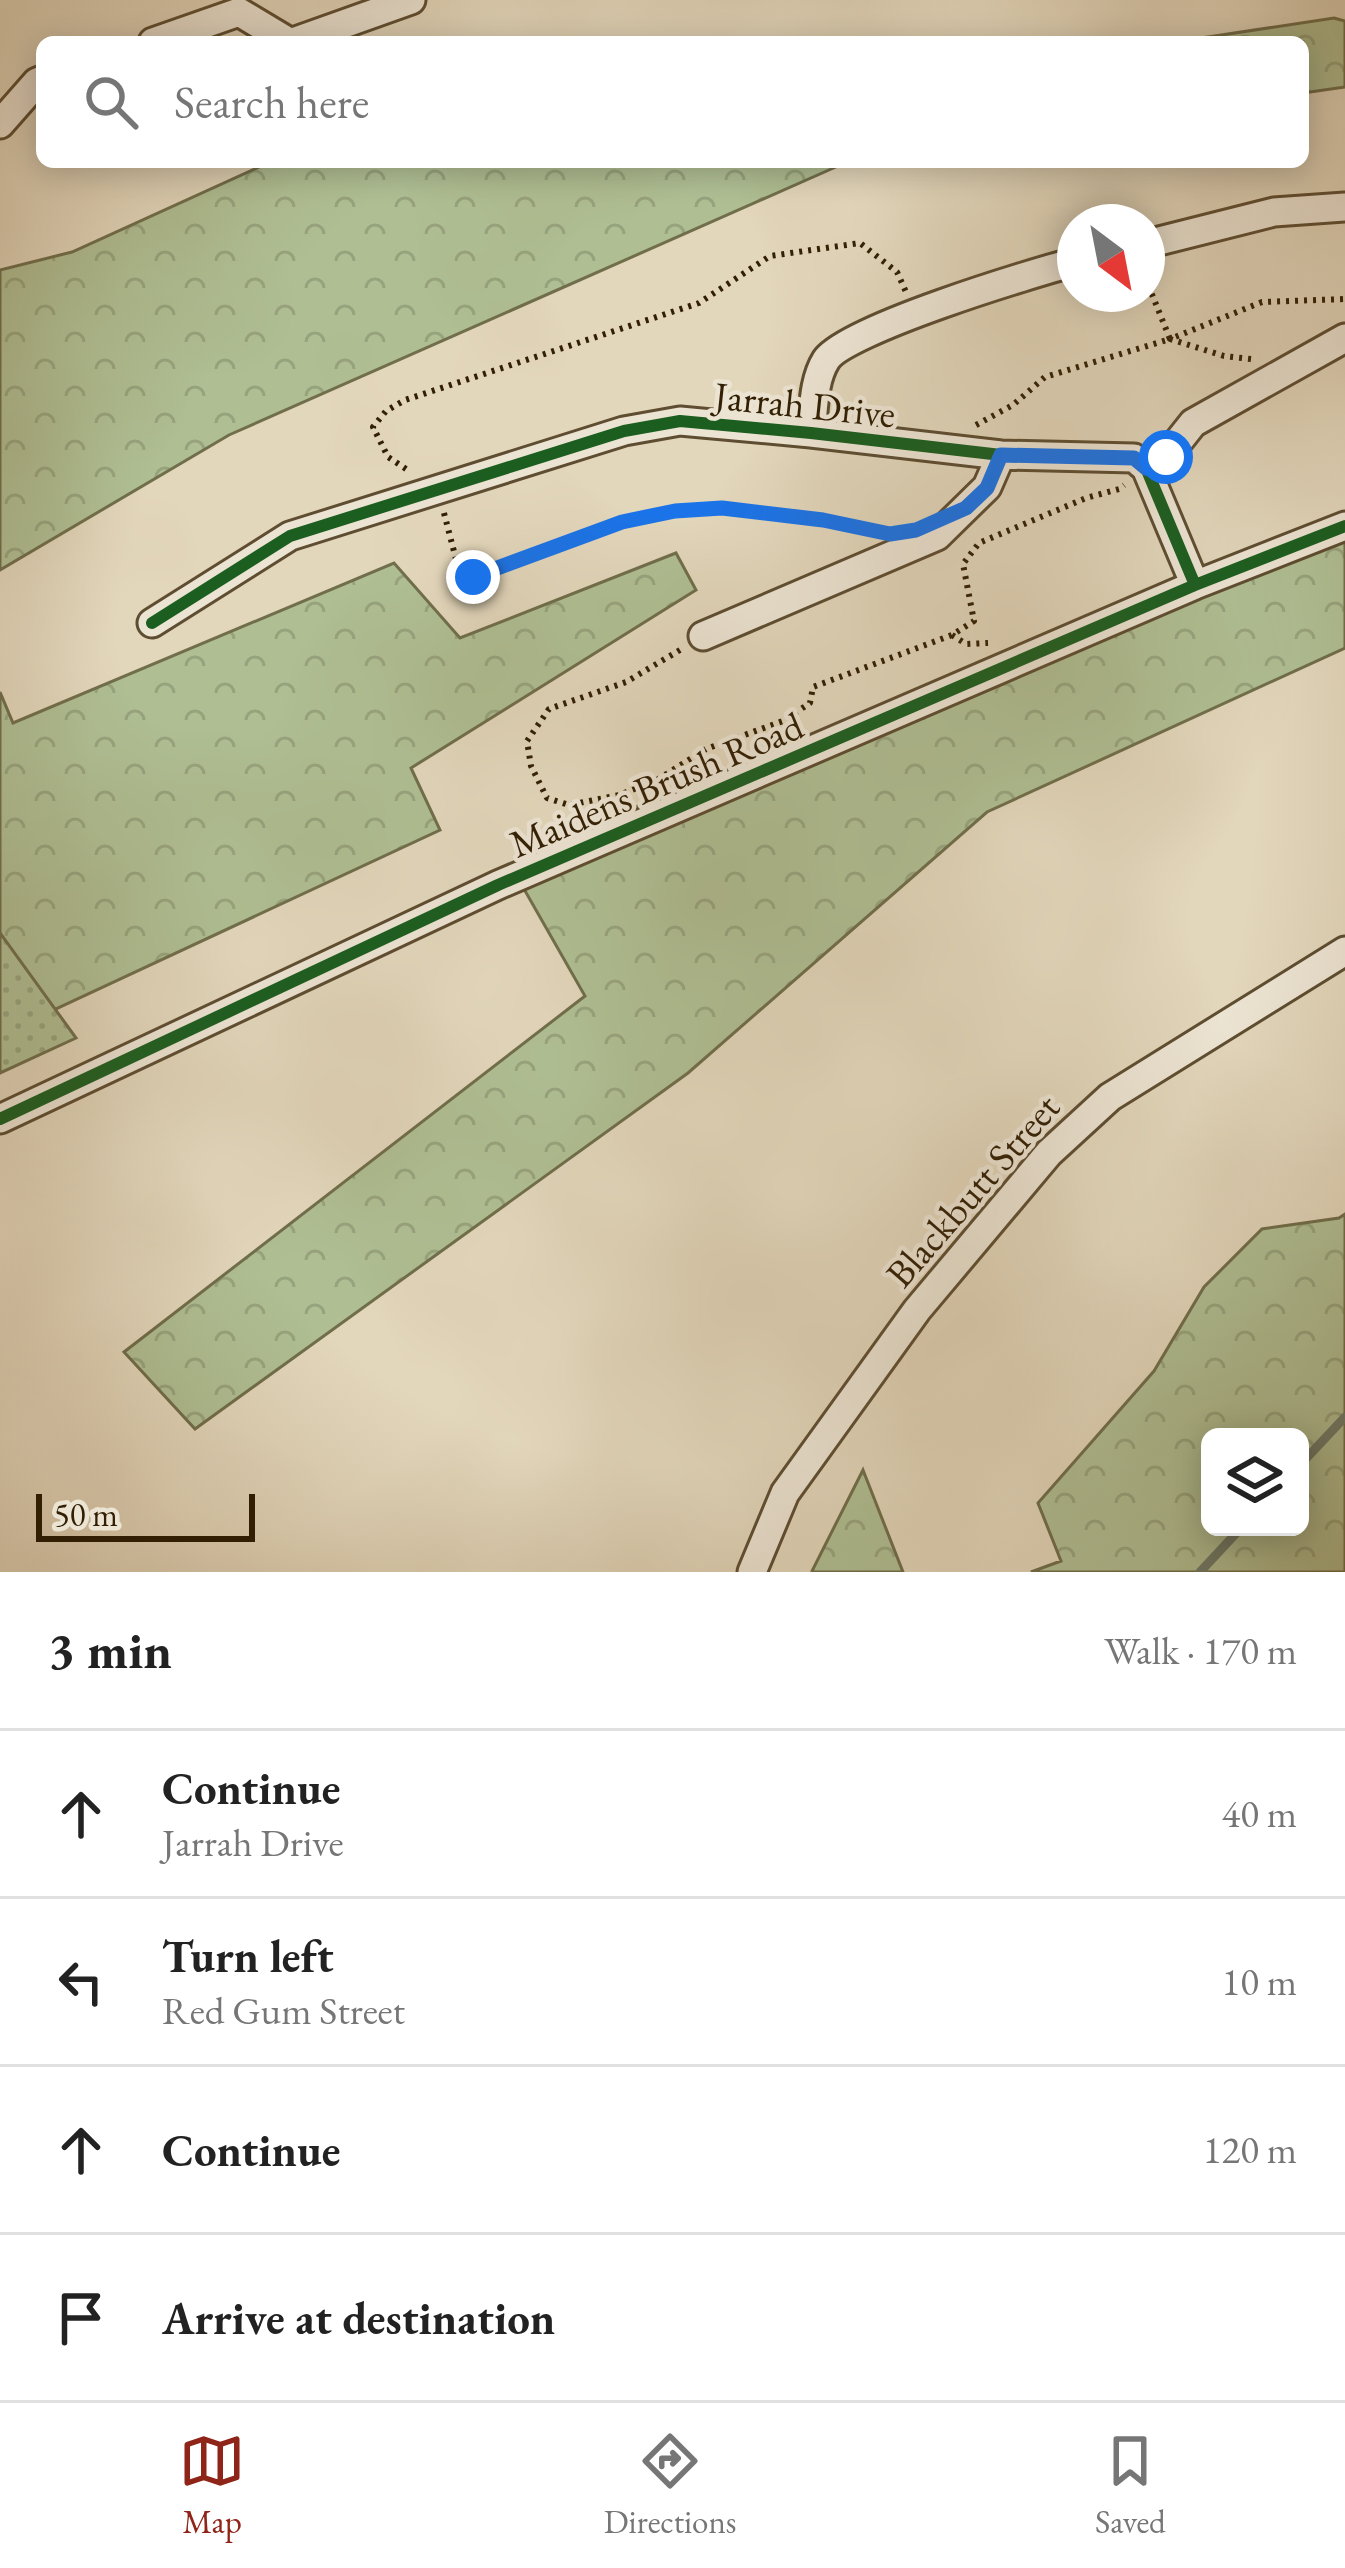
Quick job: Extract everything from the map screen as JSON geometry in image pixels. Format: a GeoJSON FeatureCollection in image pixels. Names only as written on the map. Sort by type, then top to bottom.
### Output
{"type":"FeatureCollection","features":[{"type":"Feature","properties":{"kind":"street"},"geometry":{"type":"LineString","coordinates":[[308,36],[411,0]]}},
{"type":"Feature","properties":{"kind":"street"},"geometry":{"type":"LineString","coordinates":[[168,36],[240,6],[282,36]]}},
{"type":"Feature","properties":{"kind":"street"},"geometry":{"type":"LineString","coordinates":[[0,124],[36,83]]}},
{"type":"Feature","properties":{"kind":"street"},"geometry":{"type":"LineString","coordinates":[[1165,239],[1274,212],[1345,207]]}},
{"type":"Feature","properties":{"kind":"street"},"geometry":{"type":"LineString","coordinates":[[811,433],[818,375],[830,354],[893,321],[1057,268]]}},
{"type":"Feature","properties":{"kind":"street"},"geometry":{"type":"LineString","coordinates":[[1195,585],[1146,468],[1166,457],[1193,423],[1345,338]]}},
{"type":"Feature","properties":{"kind":"street","name":"Jarrah Drive"},"geometry":{"type":"LineString","coordinates":[[152,623],[290,536],[624,431],[680,421],[1001,455],[1134,458],[1146,468]]}},
{"type":"Feature","properties":{"kind":"street"},"geometry":{"type":"LineString","coordinates":[[703,636],[937,536],[987,488],[1001,455]]}},
{"type":"Feature","properties":{"kind":"street","name":"Maidens Brush Road"},"geometry":{"type":"LineString","coordinates":[[0,1119],[498,885],[1195,585],[1345,526]]}},
{"type":"Feature","properties":{"kind":"street","name":"Blackbutt Street"},"geometry":{"type":"LineString","coordinates":[[752,1572],[785,1492],[917,1310],[1049,1154],[1110,1097],[1345,951]]}},
{"type":"Feature","properties":{"kind":"path"},"geometry":{"type":"LineString","coordinates":[[890,534],[722,508],[675,511],[622,522],[473,577],[457,562],[438,490],[388,458],[373,427],[386,411],[405,400],[699,303],[770,256],[860,243],[897,272],[916,313]]}},
{"type":"Feature","properties":{"kind":"path"},"geometry":{"type":"LineString","coordinates":[[976,425],[1013,406],[1045,376],[1170,339],[1262,302],[1345,299]]}},
{"type":"Feature","properties":{"kind":"path"},"geometry":{"type":"LineString","coordinates":[[1159,312],[1170,339]]}},
{"type":"Feature","properties":{"kind":"path"},"geometry":{"type":"LineString","coordinates":[[1170,339],[1224,356],[1297,364]]}},
{"type":"Feature","properties":{"kind":"path"},"geometry":{"type":"LineString","coordinates":[[703,636],[626,682],[549,709],[527,741],[531,766],[547,798],[568,806],[619,795],[657,780],[706,749],[783,722],[810,703],[813,687],[952,635],[974,621],[963,564],[979,543],[1086,498],[1119,490],[1146,468]]}},
{"type":"Feature","properties":{"kind":"green space"},"geometry":{"type":"Polygon","coordinates":[[[1334,18],[1345,21],[1345,87],[1309,92],[1309,36],[1215,36],[1334,18]]]}},
{"type":"Feature","properties":{"kind":"green space"},"geometry":{"type":"Polygon","coordinates":[[[257,168],[833,168],[229,435],[0,570],[0,270],[72,252],[257,168]]]}},
{"type":"Feature","properties":{"kind":"green space"},"geometry":{"type":"Polygon","coordinates":[[[1345,528],[1345,648],[987,812],[688,1073],[195,1429],[124,1352],[585,996],[516,875],[590,825],[1345,528]]]}},
{"type":"Feature","properties":{"kind":"green space"},"geometry":{"type":"Polygon","coordinates":[[[676,553],[696,590],[411,768],[440,830],[0,1035],[0,692],[13,723],[394,563],[460,638],[676,553]]]}},
{"type":"Feature","properties":{"kind":"green space"},"geometry":{"type":"Polygon","coordinates":[[[0,933],[76,1038],[0,1073],[0,933]]]}},
{"type":"Feature","properties":{"kind":"green space"},"geometry":{"type":"Polygon","coordinates":[[[1345,1214],[1345,1572],[1031,1572],[1061,1561],[1038,1503],[1154,1371],[1204,1287],[1262,1229],[1345,1214]]]}},
{"type":"Feature","properties":{"kind":"green space"},"geometry":{"type":"Polygon","coordinates":[[[863,1470],[903,1572],[812,1572],[812,1571],[863,1470]]]}},
{"type":"Feature","properties":{"kind":"waterway"},"geometry":{"type":"LineString","coordinates":[[1309,1455],[1345,1417]]}},
{"type":"Feature","properties":{"kind":"waterway"},"geometry":{"type":"LineString","coordinates":[[1200,1572],[1234,1536]]}},
{"type":"Feature","properties":{"kind":"cycle path"},"geometry":{"type":"LineString","coordinates":[[152,623],[290,536],[624,431],[680,421],[1001,455],[1134,458],[1146,468],[1195,585]]}},
{"type":"Feature","properties":{"kind":"cycle path"},"geometry":{"type":"LineString","coordinates":[[0,1119],[498,885],[1195,585],[1345,526]]}},
{"type":"Feature","properties":{"kind":"route"},"geometry":{"type":"LineString","coordinates":[[473,577],[622,522],[675,511],[722,508],[890,534],[916,530],[966,508],[987,488],[1001,455],[1120,456],[1134,458],[1146,468],[1166,457]]}}]}
